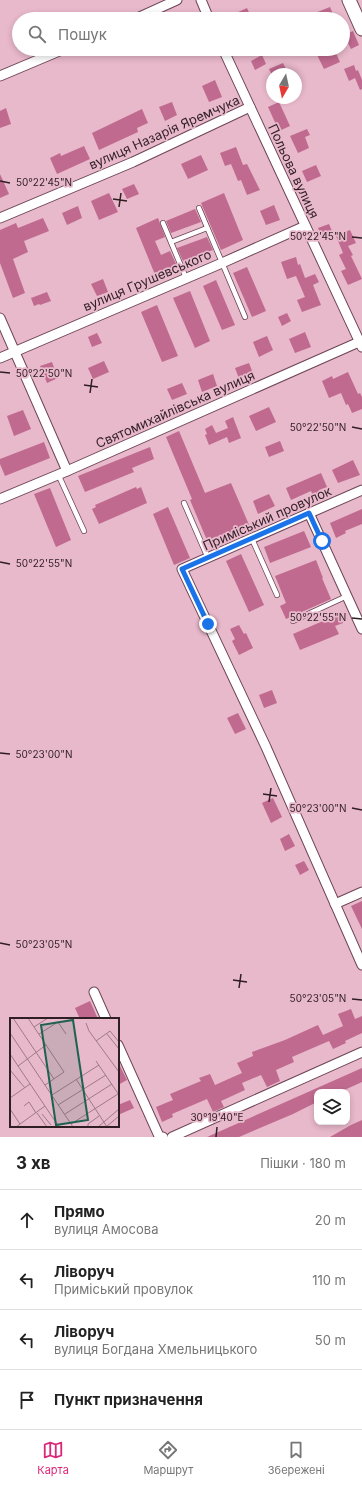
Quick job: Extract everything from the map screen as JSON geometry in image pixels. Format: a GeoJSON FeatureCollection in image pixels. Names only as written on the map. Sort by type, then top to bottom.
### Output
{"type":"FeatureCollection","features":[{"type":"Feature","properties":{"kind":"main road"},"geometry":{"type":"LineString","coordinates":[[349,0],[362,29]]}},
{"type":"Feature","properties":{"kind":"street"},"geometry":{"type":"LineString","coordinates":[[150,12],[177,0]]}},
{"type":"Feature","properties":{"kind":"street"},"geometry":{"type":"LineString","coordinates":[[201,0],[206,12]]}},
{"type":"Feature","properties":{"kind":"street"},"geometry":{"type":"LineString","coordinates":[[0,76],[47,56]]}},
{"type":"Feature","properties":{"kind":"street","name":"Польова вулиця"},"geometry":{"type":"LineString","coordinates":[[226,56],[304,226],[361,345]]}},
{"type":"Feature","properties":{"kind":"street","name":"вулиця Назарія Яремчука"},"geometry":{"type":"LineString","coordinates":[[0,218],[133,162],[250,107]]}},
{"type":"Feature","properties":{"kind":"street","name":"вулиця Грушевського"},"geometry":{"type":"LineString","coordinates":[[0,358],[222,263],[304,226]]}},
{"type":"Feature","properties":{"kind":"street"},"geometry":{"type":"LineString","coordinates":[[0,318],[62,473]]}},
{"type":"Feature","properties":{"kind":"street","name":"Святомихайлівська вулиця"},"geometry":{"type":"LineString","coordinates":[[0,499],[361,345]]}},
{"type":"Feature","properties":{"kind":"street","name":"Приміський провулок"},"geometry":{"type":"LineString","coordinates":[[335,904],[266,747],[182,569],[362,490]]}},
{"type":"Feature","properties":{"kind":"street"},"geometry":{"type":"LineString","coordinates":[[309,513],[362,629]]}},
{"type":"Feature","properties":{"kind":"street"},"geometry":{"type":"LineString","coordinates":[[362,892],[335,904],[362,965]]}},
{"type":"Feature","properties":{"kind":"street"},"geometry":{"type":"LineString","coordinates":[[94,992],[106,1018]]}},
{"type":"Feature","properties":{"kind":"street"},"geometry":{"type":"LineString","coordinates":[[119,1047],[159,1136],[163,1137]]}},
{"type":"Feature","properties":{"kind":"street"},"geometry":{"type":"LineString","coordinates":[[172,1137],[362,1052]]}},
{"type":"Feature","properties":{"kind":"lane"},"geometry":{"type":"LineString","coordinates":[[199,208],[245,317]]}},
{"type":"Feature","properties":{"kind":"lane"},"geometry":{"type":"LineString","coordinates":[[163,223],[186,278]]}},
{"type":"Feature","properties":{"kind":"lane"},"geometry":{"type":"LineString","coordinates":[[171,242],[207,228]]}},
{"type":"Feature","properties":{"kind":"lane"},"geometry":{"type":"LineString","coordinates":[[62,473],[84,531]]}},
{"type":"Feature","properties":{"kind":"lane"},"geometry":{"type":"LineString","coordinates":[[184,503],[208,558]]}},
{"type":"Feature","properties":{"kind":"lane"},"geometry":{"type":"LineString","coordinates":[[252,539],[277,595]]}},
{"type":"Feature","properties":{"kind":"lane"},"geometry":{"type":"LineString","coordinates":[[293,621],[347,596]]}},
{"type":"Feature","properties":{"kind":"building"},"geometry":{"type":"Polygon","coordinates":[[[330,7],[332,12],[318,12],[330,7]]]}},
{"type":"Feature","properties":{"kind":"building"},"geometry":{"type":"Polygon","coordinates":[[[247,8],[249,12],[238,12],[247,8]]]}},
{"type":"Feature","properties":{"kind":"building"},"geometry":{"type":"Polygon","coordinates":[[[353,31],[359,45],[351,49],[350,47],[350,32],[353,31]]]}},
{"type":"Feature","properties":{"kind":"building"},"geometry":{"type":"Polygon","coordinates":[[[262,56],[266,64],[255,70],[251,61],[262,56]]]}},
{"type":"Feature","properties":{"kind":"building"},"geometry":{"type":"Polygon","coordinates":[[[318,56],[337,56],[340,62],[324,69],[318,56]]]}},
{"type":"Feature","properties":{"kind":"building"},"geometry":{"type":"Polygon","coordinates":[[[283,63],[286,68],[271,68],[283,63]]]}},
{"type":"Feature","properties":{"kind":"building"},"geometry":{"type":"Polygon","coordinates":[[[354,65],[362,80],[362,89],[360,90],[355,78],[349,81],[344,69],[354,65]]]}},
{"type":"Feature","properties":{"kind":"building"},"geometry":{"type":"Polygon","coordinates":[[[215,80],[222,97],[209,102],[202,86],[215,80]]]}},
{"type":"Feature","properties":{"kind":"building"},"geometry":{"type":"Polygon","coordinates":[[[172,102],[177,115],[165,121],[159,107],[172,102]]]}},
{"type":"Feature","properties":{"kind":"building"},"geometry":{"type":"Polygon","coordinates":[[[275,104],[280,104],[290,126],[279,131],[268,107],[275,104]]]}},
{"type":"Feature","properties":{"kind":"building"},"geometry":{"type":"Polygon","coordinates":[[[6,108],[11,124],[0,128],[0,111],[6,108]]]}},
{"type":"Feature","properties":{"kind":"building"},"geometry":{"type":"Polygon","coordinates":[[[142,109],[148,123],[137,128],[138,132],[99,150],[92,133],[142,109]]]}},
{"type":"Feature","properties":{"kind":"building"},"geometry":{"type":"Polygon","coordinates":[[[307,129],[310,135],[305,137],[309,148],[298,153],[290,136],[307,129]]]}},
{"type":"Feature","properties":{"kind":"building"},"geometry":{"type":"Polygon","coordinates":[[[84,146],[90,159],[57,174],[50,158],[60,153],[61,156],[84,146]]]}},
{"type":"Feature","properties":{"kind":"building"},"geometry":{"type":"Polygon","coordinates":[[[236,147],[243,165],[247,164],[260,190],[247,195],[241,180],[238,181],[231,164],[225,166],[220,153],[236,147]]]}},
{"type":"Feature","properties":{"kind":"building"},"geometry":{"type":"Polygon","coordinates":[[[201,155],[208,170],[188,179],[181,164],[201,155]]]}},
{"type":"Feature","properties":{"kind":"building"},"geometry":{"type":"Polygon","coordinates":[[[316,165],[321,176],[307,182],[302,171],[316,165]]]}},
{"type":"Feature","properties":{"kind":"building"},"geometry":{"type":"Polygon","coordinates":[[[0,174],[9,194],[0,198],[0,174]]]}},
{"type":"Feature","properties":{"kind":"building"},"geometry":{"type":"Polygon","coordinates":[[[134,184],[139,194],[127,199],[122,189],[134,184]]]}},
{"type":"Feature","properties":{"kind":"building"},"geometry":{"type":"Polygon","coordinates":[[[109,193],[118,212],[99,220],[91,201],[109,193]]]}},
{"type":"Feature","properties":{"kind":"building"},"geometry":{"type":"Polygon","coordinates":[[[224,193],[243,240],[221,250],[201,203],[224,193]]]}},
{"type":"Feature","properties":{"kind":"building"},"geometry":{"type":"Polygon","coordinates":[[[274,205],[280,220],[266,225],[260,211],[274,205]]]}},
{"type":"Feature","properties":{"kind":"building"},"geometry":{"type":"Polygon","coordinates":[[[78,206],[82,218],[67,225],[62,213],[78,206]]]}},
{"type":"Feature","properties":{"kind":"building"},"geometry":{"type":"Polygon","coordinates":[[[195,209],[201,222],[171,233],[166,221],[195,209]]]}},
{"type":"Feature","properties":{"kind":"building"},"geometry":{"type":"Polygon","coordinates":[[[43,218],[49,231],[24,241],[28,252],[13,259],[25,293],[13,298],[0,263],[0,230],[16,223],[18,228],[43,218]]]}},
{"type":"Feature","properties":{"kind":"building"},"geometry":{"type":"Polygon","coordinates":[[[158,218],[165,237],[155,241],[161,255],[170,251],[178,268],[156,277],[136,228],[158,218]]]}},
{"type":"Feature","properties":{"kind":"building"},"geometry":{"type":"Polygon","coordinates":[[[329,224],[332,231],[321,235],[318,228],[329,224]]]}},
{"type":"Feature","properties":{"kind":"building"},"geometry":{"type":"Polygon","coordinates":[[[350,230],[356,243],[348,246],[362,279],[348,285],[341,271],[346,269],[339,255],[343,253],[336,236],[350,230]]]}},
{"type":"Feature","properties":{"kind":"building"},"geometry":{"type":"Polygon","coordinates":[[[207,237],[213,250],[183,261],[177,248],[207,237]]]}},
{"type":"Feature","properties":{"kind":"building"},"geometry":{"type":"Polygon","coordinates":[[[296,257],[298,265],[300,264],[305,278],[315,274],[319,282],[313,285],[321,305],[302,312],[297,300],[305,297],[296,276],[287,279],[281,262],[296,257]]]}},
{"type":"Feature","properties":{"kind":"building"},"geometry":{"type":"Polygon","coordinates":[[[247,267],[266,311],[252,317],[233,273],[247,267]]]}},
{"type":"Feature","properties":{"kind":"building"},"geometry":{"type":"Polygon","coordinates":[[[103,279],[108,292],[97,296],[91,284],[103,279]]]}},
{"type":"Feature","properties":{"kind":"building"},"geometry":{"type":"Polygon","coordinates":[[[216,280],[235,325],[222,330],[203,286],[216,280]]]}},
{"type":"Feature","properties":{"kind":"building"},"geometry":{"type":"Polygon","coordinates":[[[190,291],[210,341],[195,348],[173,298],[190,291]]]}},
{"type":"Feature","properties":{"kind":"building"},"geometry":{"type":"Polygon","coordinates":[[[47,292],[51,301],[34,306],[31,298],[47,292]]]}},
{"type":"Feature","properties":{"kind":"building"},"geometry":{"type":"Polygon","coordinates":[[[157,305],[178,356],[162,362],[141,312],[157,305]]]}},
{"type":"Feature","properties":{"kind":"building"},"geometry":{"type":"Polygon","coordinates":[[[287,313],[291,321],[282,326],[278,317],[287,313]]]}},
{"type":"Feature","properties":{"kind":"building"},"geometry":{"type":"Polygon","coordinates":[[[305,332],[311,347],[295,353],[289,339],[305,332]]]}},
{"type":"Feature","properties":{"kind":"building"},"geometry":{"type":"Polygon","coordinates":[[[97,333],[102,343],[92,347],[88,337],[97,333]]]}},
{"type":"Feature","properties":{"kind":"building"},"geometry":{"type":"Polygon","coordinates":[[[267,336],[273,350],[259,357],[253,342],[267,336]]]}},
{"type":"Feature","properties":{"kind":"building"},"geometry":{"type":"Polygon","coordinates":[[[104,361],[109,372],[93,379],[88,368],[104,361]]]}},
{"type":"Feature","properties":{"kind":"building"},"geometry":{"type":"Polygon","coordinates":[[[52,362],[58,378],[47,383],[40,366],[52,362]]]}},
{"type":"Feature","properties":{"kind":"building"},"geometry":{"type":"Polygon","coordinates":[[[249,363],[254,376],[240,381],[235,368],[249,363]]]}},
{"type":"Feature","properties":{"kind":"building"},"geometry":{"type":"Polygon","coordinates":[[[348,372],[358,394],[360,393],[362,397],[362,409],[352,413],[348,404],[346,405],[341,393],[329,398],[322,381],[332,376],[333,379],[348,372]]]}},
{"type":"Feature","properties":{"kind":"building"},"geometry":{"type":"Polygon","coordinates":[[[213,374],[217,386],[202,392],[198,380],[213,374]]]}},
{"type":"Feature","properties":{"kind":"building"},"geometry":{"type":"Polygon","coordinates":[[[182,383],[187,394],[172,400],[167,389],[182,383]]]}},
{"type":"Feature","properties":{"kind":"building"},"geometry":{"type":"Polygon","coordinates":[[[269,407],[276,422],[256,431],[249,416],[269,407]]]}},
{"type":"Feature","properties":{"kind":"building"},"geometry":{"type":"Polygon","coordinates":[[[23,410],[31,429],[14,436],[7,416],[23,410]]]}},
{"type":"Feature","properties":{"kind":"building"},"geometry":{"type":"Polygon","coordinates":[[[233,417],[241,438],[229,443],[227,437],[209,445],[205,435],[207,434],[205,429],[212,425],[216,433],[228,428],[225,421],[233,417]]]}},
{"type":"Feature","properties":{"kind":"building"},"geometry":{"type":"Polygon","coordinates":[[[179,431],[205,493],[231,483],[250,527],[209,545],[190,500],[192,499],[166,437],[179,431]]]}},
{"type":"Feature","properties":{"kind":"building"},"geometry":{"type":"Polygon","coordinates":[[[280,441],[284,451],[269,457],[265,447],[280,441]]]}},
{"type":"Feature","properties":{"kind":"building"},"geometry":{"type":"Polygon","coordinates":[[[44,442],[50,458],[5,476],[0,464],[0,459],[44,442]]]}},
{"type":"Feature","properties":{"kind":"building"},"geometry":{"type":"Polygon","coordinates":[[[150,447],[154,459],[132,468],[134,472],[85,492],[78,476],[150,447]]]}},
{"type":"Feature","properties":{"kind":"building"},"geometry":{"type":"Polygon","coordinates":[[[353,460],[360,475],[338,483],[332,470],[353,460]]]}},
{"type":"Feature","properties":{"kind":"building"},"geometry":{"type":"Polygon","coordinates":[[[321,473],[327,487],[319,490],[321,494],[314,498],[311,491],[291,500],[286,488],[321,473]]]}},
{"type":"Feature","properties":{"kind":"building"},"geometry":{"type":"Polygon","coordinates":[[[136,487],[137,489],[141,487],[147,503],[99,524],[92,509],[96,507],[95,505],[136,487]]]}},
{"type":"Feature","properties":{"kind":"building"},"geometry":{"type":"Polygon","coordinates":[[[50,488],[71,540],[56,547],[34,494],[50,488]]]}},
{"type":"Feature","properties":{"kind":"building"},"geometry":{"type":"Polygon","coordinates":[[[269,494],[275,506],[258,514],[253,501],[269,494]]]}},
{"type":"Feature","properties":{"kind":"building"},"geometry":{"type":"Polygon","coordinates":[[[168,507],[190,558],[174,565],[153,514],[168,507]]]}},
{"type":"Feature","properties":{"kind":"building"},"geometry":{"type":"Polygon","coordinates":[[[362,509],[362,524],[345,531],[346,533],[336,538],[330,523],[362,509]]]}},
{"type":"Feature","properties":{"kind":"building"},"geometry":{"type":"Polygon","coordinates":[[[304,531],[311,547],[270,563],[264,547],[304,531]]]}},
{"type":"Feature","properties":{"kind":"building"},"geometry":{"type":"Polygon","coordinates":[[[241,554],[264,605],[249,612],[226,561],[241,554]]]}},
{"type":"Feature","properties":{"kind":"building"},"geometry":{"type":"Polygon","coordinates":[[[316,560],[331,599],[286,619],[280,606],[286,603],[275,576],[316,560]]]}},
{"type":"Feature","properties":{"kind":"building"},"geometry":{"type":"Polygon","coordinates":[[[339,614],[343,623],[335,626],[339,634],[300,650],[293,634],[339,614]]]}},
{"type":"Feature","properties":{"kind":"building"},"geometry":{"type":"Polygon","coordinates":[[[239,625],[244,634],[246,633],[253,648],[239,655],[232,641],[235,639],[230,629],[239,625]]]}},
{"type":"Feature","properties":{"kind":"building"},"geometry":{"type":"Polygon","coordinates":[[[272,690],[277,703],[264,708],[259,695],[272,690]]]}},
{"type":"Feature","properties":{"kind":"building"},"geometry":{"type":"Polygon","coordinates":[[[238,713],[246,729],[235,734],[227,718],[238,713]]]}},
{"type":"Feature","properties":{"kind":"building"},"geometry":{"type":"Polygon","coordinates":[[[273,798],[282,817],[271,823],[262,803],[273,798]]]}},
{"type":"Feature","properties":{"kind":"building"},"geometry":{"type":"Polygon","coordinates":[[[289,834],[295,846],[285,851],[280,839],[289,834]]]}},
{"type":"Feature","properties":{"kind":"building"},"geometry":{"type":"Polygon","coordinates":[[[304,861],[309,870],[300,875],[295,865],[304,861]]]}},
{"type":"Feature","properties":{"kind":"building"},"geometry":{"type":"Polygon","coordinates":[[[362,901],[362,929],[351,906],[362,901]]]}},
{"type":"Feature","properties":{"kind":"building"},"geometry":{"type":"Polygon","coordinates":[[[90,1001],[98,1018],[80,1018],[75,1008],[90,1001]]]}},
{"type":"Feature","properties":{"kind":"building"},"geometry":{"type":"Polygon","coordinates":[[[351,1009],[355,1019],[362,1016],[362,1033],[345,1041],[346,1043],[333,1049],[329,1041],[292,1057],[294,1062],[276,1070],[280,1081],[267,1087],[261,1075],[242,1083],[245,1090],[221,1101],[224,1107],[213,1112],[207,1099],[172,1114],[173,1117],[162,1122],[156,1107],[173,1100],[170,1094],[201,1081],[199,1078],[210,1074],[215,1085],[242,1073],[237,1063],[253,1056],[252,1052],[285,1040],[318,1025],[323,1035],[343,1026],[338,1014],[351,1009]]]}},
{"type":"Feature","properties":{"kind":"building"},"geometry":{"type":"Polygon","coordinates":[[[119,1064],[127,1080],[119,1084],[119,1064]]]}},
{"type":"Feature","properties":{"kind":"building"},"geometry":{"type":"Polygon","coordinates":[[[362,1068],[362,1082],[347,1089],[315,1089],[362,1068]]]}},
{"type":"Feature","properties":{"kind":"building"},"geometry":{"type":"Polygon","coordinates":[[[314,1089],[314,1104],[293,1114],[239,1137],[207,1137],[314,1089]]]}},
{"type":"Feature","properties":{"kind":"building"},"geometry":{"type":"Polygon","coordinates":[[[130,1100],[134,1108],[119,1115],[119,1105],[130,1100]]]}},
{"type":"Feature","properties":{"kind":"building"},"geometry":{"type":"Polygon","coordinates":[[[362,1120],[362,1137],[330,1137],[351,1125],[362,1120]]]}},
{"type":"Feature","properties":{"kind":"route"},"geometry":{"type":"LineString","coordinates":[[208,624],[182,569],[309,513],[322,541]]}}]}
